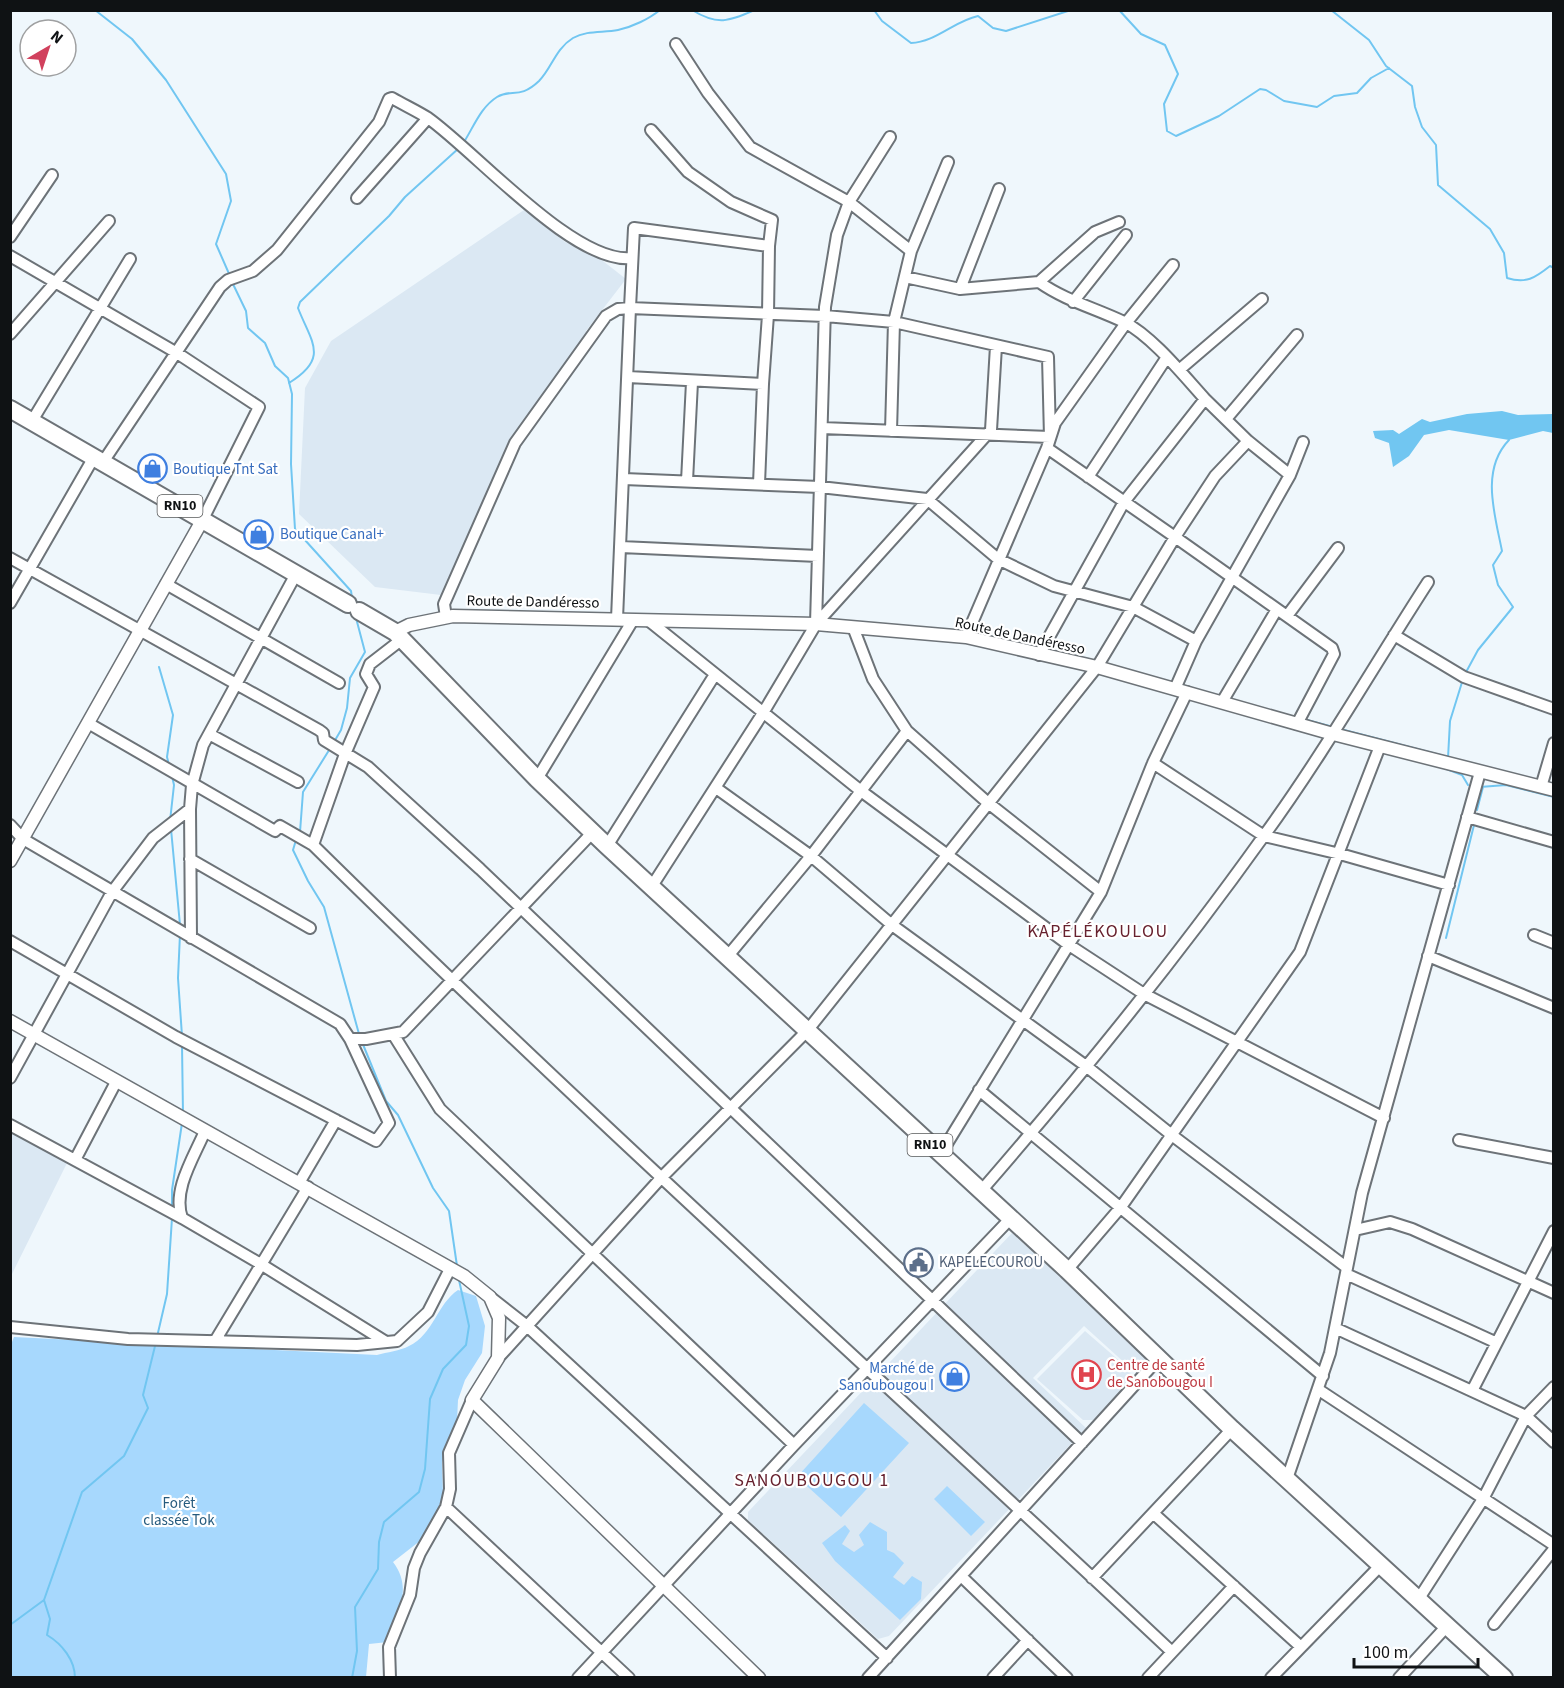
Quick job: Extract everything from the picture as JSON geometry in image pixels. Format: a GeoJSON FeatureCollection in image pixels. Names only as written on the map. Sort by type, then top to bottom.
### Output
{"type":"FeatureCollection","features":[{"type":"Feature","properties":{"kind":"highway","name":"RN10"},"geometry":{"type":"LineString","coordinates":[[10,409],[354,607],[398,636],[607,846],[1067,1270],[1232,1429],[1504,1677]]}},
{"type":"Feature","properties":{"kind":"street"},"geometry":{"type":"LineString","coordinates":[[676,44],[708,93],[750,147],[849,202],[910,251]]}},
{"type":"Feature","properties":{"kind":"street"},"geometry":{"type":"LineString","coordinates":[[10,603],[99,459],[177,353],[220,287],[231,279],[253,271],[277,249],[379,122],[389,99],[428,118],[563,234],[620,259],[632,258]]}},
{"type":"Feature","properties":{"kind":"street"},"geometry":{"type":"LineString","coordinates":[[357,198],[428,118]]}},
{"type":"Feature","properties":{"kind":"street"},"geometry":{"type":"LineString","coordinates":[[651,130],[688,172],[731,202],[772,220],[759,484]]}},
{"type":"Feature","properties":{"kind":"street"},"geometry":{"type":"LineString","coordinates":[[816,624],[825,316],[837,235],[849,202],[890,137]]}},
{"type":"Feature","properties":{"kind":"street"},"geometry":{"type":"LineString","coordinates":[[891,431],[894,322],[910,251],[948,162]]}},
{"type":"Feature","properties":{"kind":"street"},"geometry":{"type":"LineString","coordinates":[[10,237],[52,175]]}},
{"type":"Feature","properties":{"kind":"street"},"geometry":{"type":"LineString","coordinates":[[960,289],[999,189]]}},
{"type":"Feature","properties":{"kind":"street"},"geometry":{"type":"LineString","coordinates":[[10,334],[109,221]]}},
{"type":"Feature","properties":{"kind":"street"},"geometry":{"type":"LineString","coordinates":[[905,277],[960,289],[1040,282],[1095,232],[1119,222]]}},
{"type":"Feature","properties":{"kind":"street"},"geometry":{"type":"LineString","coordinates":[[617,619],[634,228],[769,246]]}},
{"type":"Feature","properties":{"kind":"street"},"geometry":{"type":"LineString","coordinates":[[1073,302],[1125,235]]}},
{"type":"Feature","properties":{"kind":"street"},"geometry":{"type":"LineString","coordinates":[[10,256],[54,284],[177,353],[259,407],[203,519],[10,861]]}},
{"type":"Feature","properties":{"kind":"street"},"geometry":{"type":"LineString","coordinates":[[32,421],[130,259]]}},
{"type":"Feature","properties":{"kind":"street"},"geometry":{"type":"LineString","coordinates":[[966,637],[1047,448],[1054,423],[1126,323],[1173,264]]}},
{"type":"Feature","properties":{"kind":"street"},"geometry":{"type":"LineString","coordinates":[[1040,282],[1059,296],[1126,323],[1167,357],[1248,441],[1290,475]]}},
{"type":"Feature","properties":{"kind":"street"},"geometry":{"type":"LineString","coordinates":[[1179,370],[1262,299]]}},
{"type":"Feature","properties":{"kind":"street"},"geometry":{"type":"LineString","coordinates":[[446,617],[444,604],[515,443],[606,316],[618,309],[825,316],[894,322],[1048,357],[1050,437]]}},
{"type":"Feature","properties":{"kind":"street"},"geometry":{"type":"LineString","coordinates":[[1226,419],[1297,335]]}},
{"type":"Feature","properties":{"kind":"street"},"geometry":{"type":"LineString","coordinates":[[652,886],[763,713],[816,624],[991,430],[996,346]]}},
{"type":"Feature","properties":{"kind":"street"},"geometry":{"type":"LineString","coordinates":[[1088,477],[1167,357]]}},
{"type":"Feature","properties":{"kind":"street"},"geometry":{"type":"LineString","coordinates":[[628,377],[763,384]]}},
{"type":"Feature","properties":{"kind":"street"},"geometry":{"type":"LineString","coordinates":[[687,481],[692,382]]}},
{"type":"Feature","properties":{"kind":"street"},"geometry":{"type":"LineString","coordinates":[[1039,655],[1124,502],[1205,399]]}},
{"type":"Feature","properties":{"kind":"street"},"geometry":{"type":"LineString","coordinates":[[822,428],[1050,437]]}},
{"type":"Feature","properties":{"kind":"street"},"geometry":{"type":"LineString","coordinates":[[390,1677],[389,1647],[410,1595],[414,1568],[425,1542],[446,1507],[450,1489],[449,1453],[472,1400],[498,1358],[661,1178],[807,1031],[947,856],[987,802],[1097,667],[1175,537],[1215,476],[1248,441]]}},
{"type":"Feature","properties":{"kind":"street"},"geometry":{"type":"LineString","coordinates":[[940,1155],[1101,892],[1181,690],[1196,641],[1290,475],[1303,442]]}},
{"type":"Feature","properties":{"kind":"street"},"geometry":{"type":"LineString","coordinates":[[1047,448],[1326,642],[1334,654],[1298,724]]}},
{"type":"Feature","properties":{"kind":"street"},"geometry":{"type":"LineString","coordinates":[[624,479],[820,487],[927,499],[998,559],[1054,586],[1133,607],[1196,641]]}},
{"type":"Feature","properties":{"kind":"street"},"geometry":{"type":"LineString","coordinates":[[621,547],[818,556]]}},
{"type":"Feature","properties":{"kind":"street"},"geometry":{"type":"LineString","coordinates":[[1287,616],[1338,548]]}},
{"type":"Feature","properties":{"kind":"street"},"geometry":{"type":"LineString","coordinates":[[10,558],[319,730],[323,733],[324,740],[368,767],[520,908],[1082,1443]]}},
{"type":"Feature","properties":{"kind":"street"},"geometry":{"type":"LineString","coordinates":[[191,938],[190,809],[192,785],[209,734],[297,574]]}},
{"type":"Feature","properties":{"kind":"street"},"geometry":{"type":"LineString","coordinates":[[981,1191],[1144,994],[1264,836],[1333,734],[1428,582]]}},
{"type":"Feature","properties":{"kind":"street"},"geometry":{"type":"LineString","coordinates":[[166,584],[339,682]]}},
{"type":"Feature","properties":{"kind":"street"},"geometry":{"type":"LineString","coordinates":[[1222,702],[1277,609]]}},
{"type":"Feature","properties":{"kind":"street","name":"Route de Dandéresso"},"geometry":{"type":"LineString","coordinates":[[398,636],[409,625],[446,617],[816,624],[966,637],[1097,667],[1333,734],[1547,789]]}},
{"type":"Feature","properties":{"kind":"street"},"geometry":{"type":"LineString","coordinates":[[537,778],[633,620]]}},
{"type":"Feature","properties":{"kind":"street"},"geometry":{"type":"LineString","coordinates":[[648,620],[714,676],[861,791],[1068,945],[1144,994],[1384,1118]]}},
{"type":"Feature","properties":{"kind":"street"},"geometry":{"type":"LineString","coordinates":[[853,627],[873,679],[908,731],[987,802],[1101,892]]}},
{"type":"Feature","properties":{"kind":"street"},"geometry":{"type":"LineString","coordinates":[[1394,635],[1464,677],[1554,709]]}},
{"type":"Feature","properties":{"kind":"street"},"geometry":{"type":"LineString","coordinates":[[313,845],[341,752],[374,687],[366,674],[370,664],[398,636]]}},
{"type":"Feature","properties":{"kind":"street"},"geometry":{"type":"LineString","coordinates":[[607,846],[714,676]]}},
{"type":"Feature","properties":{"kind":"street"},"geometry":{"type":"LineString","coordinates":[[88,723],[275,831],[280,826],[313,845],[451,981],[1172,1653]]}},
{"type":"Feature","properties":{"kind":"street"},"geometry":{"type":"LineString","coordinates":[[727,957],[811,856],[908,731]]}},
{"type":"Feature","properties":{"kind":"street"},"geometry":{"type":"LineString","coordinates":[[209,734],[298,782]]}},
{"type":"Feature","properties":{"kind":"street"},"geometry":{"type":"LineString","coordinates":[[1547,789],[1554,743]]}},
{"type":"Feature","properties":{"kind":"street"},"geometry":{"type":"LineString","coordinates":[[1067,1270],[1121,1207],[1238,1044],[1300,952],[1340,854],[1380,746]]}},
{"type":"Feature","properties":{"kind":"street"},"geometry":{"type":"LineString","coordinates":[[1153,763],[1264,836],[1340,854],[1449,885]]}},
{"type":"Feature","properties":{"kind":"street"},"geometry":{"type":"LineString","coordinates":[[1287,1479],[1323,1376],[1362,1193],[1480,772]]}},
{"type":"Feature","properties":{"kind":"street"},"geometry":{"type":"LineString","coordinates":[[716,788],[811,856],[892,925],[1086,1066],[1346,1270],[1495,1342]]}},
{"type":"Feature","properties":{"kind":"street"},"geometry":{"type":"LineString","coordinates":[[10,1078],[68,976],[112,892],[153,837],[190,809]]}},
{"type":"Feature","properties":{"kind":"street"},"geometry":{"type":"LineString","coordinates":[[1467,817],[1554,842]]}},
{"type":"Feature","properties":{"kind":"street"},"geometry":{"type":"LineString","coordinates":[[10,825],[23,839],[340,1024],[357,1039],[389,1123],[376,1141],[176,1037],[10,941]]}},
{"type":"Feature","properties":{"kind":"street"},"geometry":{"type":"LineString","coordinates":[[357,1039],[404,1032],[593,832]]}},
{"type":"Feature","properties":{"kind":"street"},"geometry":{"type":"LineString","coordinates":[[190,859],[310,928]]}},
{"type":"Feature","properties":{"kind":"street"},"geometry":{"type":"LineString","coordinates":[[1534,935],[1554,943]]}},
{"type":"Feature","properties":{"kind":"street"},"geometry":{"type":"LineString","coordinates":[[1428,956],[1554,1008]]}},
{"type":"Feature","properties":{"kind":"street"},"geometry":{"type":"LineString","coordinates":[[10,1022],[456,1272],[527,1326],[886,1658]]}},
{"type":"Feature","properties":{"kind":"street"},"geometry":{"type":"LineString","coordinates":[[393,1034],[440,1109],[794,1445]]}},
{"type":"Feature","properties":{"kind":"street"},"geometry":{"type":"LineString","coordinates":[[75,1160],[117,1082]]}},
{"type":"Feature","properties":{"kind":"street"},"geometry":{"type":"LineString","coordinates":[[979,1090],[1323,1376]]}},
{"type":"Feature","properties":{"kind":"street"},"geometry":{"type":"LineString","coordinates":[[215,1341],[304,1185],[336,1120]]}},
{"type":"Feature","properties":{"kind":"street"},"geometry":{"type":"LineString","coordinates":[[10,1125],[182,1218],[386,1342]]}},
{"type":"Feature","properties":{"kind":"street"},"geometry":{"type":"LineString","coordinates":[[182,1218],[179,1210],[181,1189],[205,1131]]}},
{"type":"Feature","properties":{"kind":"street"},"geometry":{"type":"LineString","coordinates":[[1459,1140],[1552,1154]]}},
{"type":"Feature","properties":{"kind":"street"},"geometry":{"type":"LineString","coordinates":[[579,1677],[663,1584],[1010,1219]]}},
{"type":"Feature","properties":{"kind":"street"},"geometry":{"type":"LineString","coordinates":[[1355,1230],[1390,1222],[1412,1229],[1554,1293]]}},
{"type":"Feature","properties":{"kind":"street"},"geometry":{"type":"LineString","coordinates":[[1472,1390],[1554,1231]]}},
{"type":"Feature","properties":{"kind":"street"},"geometry":{"type":"LineString","coordinates":[[10,1327],[128,1339],[357,1345],[397,1341],[428,1312],[456,1272]]}},
{"type":"Feature","properties":{"kind":"street"},"geometry":{"type":"LineString","coordinates":[[490,1297],[499,1318],[498,1358]]}},
{"type":"Feature","properties":{"kind":"street"},"geometry":{"type":"LineString","coordinates":[[1335,1328],[1526,1416],[1554,1442]]}},
{"type":"Feature","properties":{"kind":"street"},"geometry":{"type":"LineString","coordinates":[[868,1677],[962,1577],[1159,1358]]}},
{"type":"Feature","properties":{"kind":"street"},"geometry":{"type":"LineString","coordinates":[[1418,1600],[1483,1499],[1526,1416],[1553,1388]]}},
{"type":"Feature","properties":{"kind":"street"},"geometry":{"type":"LineString","coordinates":[[1318,1390],[1554,1547],[1494,1624]]}},
{"type":"Feature","properties":{"kind":"street"},"geometry":{"type":"LineString","coordinates":[[472,1400],[759,1677]]}},
{"type":"Feature","properties":{"kind":"street"},"geometry":{"type":"LineString","coordinates":[[1092,1578],[1232,1429]]}},
{"type":"Feature","properties":{"kind":"street"},"geometry":{"type":"LineString","coordinates":[[446,1507],[629,1677]]}},
{"type":"Feature","properties":{"kind":"street"},"geometry":{"type":"LineString","coordinates":[[1153,1513],[1301,1647]]}},
{"type":"Feature","properties":{"kind":"street"},"geometry":{"type":"LineString","coordinates":[[1271,1677],[1381,1565]]}},
{"type":"Feature","properties":{"kind":"street"},"geometry":{"type":"LineString","coordinates":[[962,1577],[1067,1677]]}},
{"type":"Feature","properties":{"kind":"street"},"geometry":{"type":"LineString","coordinates":[[1148,1677],[1234,1586]]}},
{"type":"Feature","properties":{"kind":"street"},"geometry":{"type":"LineString","coordinates":[[1399,1677],[1447,1626]]}},
{"type":"Feature","properties":{"kind":"street"},"geometry":{"type":"LineString","coordinates":[[993,1677],[1028,1640]]}},
{"type":"Feature","properties":{"kind":"shaded area"},"geometry":{"type":"Polygon","coordinates":[[[524,210],[565,242],[594,254],[626,279],[586,331],[589,333],[510,444],[441,595],[375,587],[299,514],[305,388],[331,341],[524,210]]]}},
{"type":"Feature","properties":{"kind":"shaded area"},"geometry":{"type":"Polygon","coordinates":[[[1502,411],[1518,415],[1553,414],[1553,433],[1543,431],[1509,440],[1449,430],[1424,435],[1409,456],[1393,467],[1389,443],[1375,438],[1373,431],[1393,430],[1399,434],[1422,419],[1430,422],[1467,414],[1502,411]]]}},
{"type":"Feature","properties":{"kind":"shaded area"},"geometry":{"type":"Polygon","coordinates":[[[11,1130],[68,1161],[11,1276],[11,1130]]]}},
{"type":"Feature","properties":{"kind":"shaded area"},"geometry":{"type":"Polygon","coordinates":[[[1012,1233],[1152,1360],[1138,1375],[1084,1326],[1033,1378],[1086,1428],[889,1636],[878,1639],[748,1520],[748,1512],[1012,1233]]]}},
{"type":"Feature","properties":{"kind":"shaded area","name":"Centre de santé de Sanobougou I"},"geometry":{"type":"Polygon","coordinates":[[[1085,1331],[1130,1370],[1131,1381],[1095,1420],[1083,1420],[1037,1379],[1085,1331]]]}},
{"type":"Feature","properties":{"kind":"green space","name":"Forêt classée Tok"},"geometry":{"type":"Polygon","coordinates":[[[458,1290],[476,1296],[485,1326],[482,1353],[465,1380],[458,1400],[457,1421],[442,1462],[443,1497],[425,1537],[393,1562],[402,1581],[402,1601],[388,1642],[369,1644],[366,1677],[11,1677],[10,1347],[14,1337],[377,1355],[402,1349],[417,1341],[430,1327],[445,1303],[458,1290]]]}},
{"type":"Feature","properties":{"kind":"green space"},"geometry":{"type":"Polygon","coordinates":[[[864,1403],[909,1443],[841,1517],[797,1477],[864,1403]]]}},
{"type":"Feature","properties":{"kind":"green space"},"geometry":{"type":"Polygon","coordinates":[[[947,1486],[985,1522],[971,1536],[934,1499],[947,1486]]]}},
{"type":"Feature","properties":{"kind":"green space"},"geometry":{"type":"Polygon","coordinates":[[[870,1522],[887,1532],[887,1550],[894,1553],[904,1563],[893,1577],[904,1585],[912,1576],[922,1582],[921,1599],[900,1620],[835,1561],[822,1543],[845,1525],[850,1531],[842,1544],[854,1552],[864,1545],[859,1535],[870,1522]]]}},
{"type":"Feature","properties":{"kind":"waterway"},"geometry":{"type":"LineString","coordinates":[[95,10],[132,39],[166,80],[226,174],[231,201],[216,244],[230,276]]}},
{"type":"Feature","properties":{"kind":"waterway"},"geometry":{"type":"LineString","coordinates":[[464,142],[478,117],[491,101],[507,93],[521,92],[532,87],[543,76],[567,42],[584,34],[629,27],[660,10]]}},
{"type":"Feature","properties":{"kind":"waterway"},"geometry":{"type":"LineString","coordinates":[[692,10],[717,20],[738,17],[755,10]]}},
{"type":"Feature","properties":{"kind":"waterway"},"geometry":{"type":"LineString","coordinates":[[874,10],[882,21],[911,43],[929,39],[978,16],[993,28],[1006,31],[1071,10]]}},
{"type":"Feature","properties":{"kind":"waterway"},"geometry":{"type":"LineString","coordinates":[[1119,10],[1141,34],[1165,45],[1178,74],[1164,104],[1167,131],[1176,136],[1219,116],[1260,89],[1284,101],[1317,107],[1334,96],[1357,93],[1371,78],[1389,68]]}},
{"type":"Feature","properties":{"kind":"waterway"},"geometry":{"type":"LineString","coordinates":[[1331,10],[1369,40],[1386,66],[1412,86],[1415,107],[1422,127],[1436,145],[1438,185],[1490,229],[1504,253],[1507,278],[1525,280],[1535,277],[1550,266],[1554,268]]}},
{"type":"Feature","properties":{"kind":"waterway"},"geometry":{"type":"LineString","coordinates":[[289,383],[310,366],[313,357],[312,340],[298,308],[300,302],[389,216],[405,197],[459,148]]}},
{"type":"Feature","properties":{"kind":"waterway"},"geometry":{"type":"LineString","coordinates":[[232,282],[246,311],[248,328],[265,343],[275,366],[288,378],[292,394],[291,464],[295,529],[351,591],[352,598]]}},
{"type":"Feature","properties":{"kind":"waterway"},"geometry":{"type":"LineString","coordinates":[[1465,674],[1478,650],[1513,607],[1498,585],[1493,565],[1502,551],[1493,508],[1492,479],[1500,452],[1509,440]]}},
{"type":"Feature","properties":{"kind":"waterway"},"geometry":{"type":"LineString","coordinates":[[334,742],[341,730],[347,708],[350,678],[365,652],[356,618]]}},
{"type":"Feature","properties":{"kind":"waterway"},"geometry":{"type":"LineString","coordinates":[[159,667],[173,715],[167,757],[169,765]]}},
{"type":"Feature","properties":{"kind":"waterway"},"geometry":{"type":"LineString","coordinates":[[1448,758],[1450,721],[1463,679]]}},
{"type":"Feature","properties":{"kind":"waterway"},"geometry":{"type":"LineString","coordinates":[[1307,720],[1333,727]]}},
{"type":"Feature","properties":{"kind":"waterway"},"geometry":{"type":"LineString","coordinates":[[1344,730],[1448,757]]}},
{"type":"Feature","properties":{"kind":"waterway"},"geometry":{"type":"LineString","coordinates":[[300,832],[303,792],[331,747]]}},
{"type":"Feature","properties":{"kind":"waterway"},"geometry":{"type":"LineString","coordinates":[[1444,768],[1462,775],[1468,785]]}},
{"type":"Feature","properties":{"kind":"waterway"},"geometry":{"type":"LineString","coordinates":[[170,821],[174,785],[172,776]]}},
{"type":"Feature","properties":{"kind":"waterway"},"geometry":{"type":"LineString","coordinates":[[1480,787],[1506,785],[1554,797]]}},
{"type":"Feature","properties":{"kind":"waterway"},"geometry":{"type":"LineString","coordinates":[[1477,810],[1483,787]]}},
{"type":"Feature","properties":{"kind":"waterway"},"geometry":{"type":"LineString","coordinates":[[1446,938],[1474,825]]}},
{"type":"Feature","properties":{"kind":"waterway"},"geometry":{"type":"LineString","coordinates":[[171,829],[180,925]]}},
{"type":"Feature","properties":{"kind":"waterway"},"geometry":{"type":"LineString","coordinates":[[296,840],[293,850],[324,907],[359,1034]]}},
{"type":"Feature","properties":{"kind":"waterway"},"geometry":{"type":"LineString","coordinates":[[180,934],[178,978],[182,1036]]}},
{"type":"Feature","properties":{"kind":"waterway"},"geometry":{"type":"LineString","coordinates":[[362,1042],[386,1101],[398,1115],[433,1188],[449,1211],[457,1266]]}},
{"type":"Feature","properties":{"kind":"waterway"},"geometry":{"type":"LineString","coordinates":[[182,1045],[183,1114]]}},
{"type":"Feature","properties":{"kind":"waterway"},"geometry":{"type":"LineString","coordinates":[[172,1209],[172,1190],[182,1123]]}},
{"type":"Feature","properties":{"kind":"waterway"},"geometry":{"type":"LineString","coordinates":[[157,1337],[167,1294],[172,1218]]}},
{"type":"Feature","properties":{"kind":"waterway"},"geometry":{"type":"LineString","coordinates":[[352,1678],[357,1651],[355,1607],[378,1569],[379,1542],[384,1522],[419,1492],[425,1469],[430,1399],[443,1369],[466,1345],[469,1326],[459,1280]]}},
{"type":"Feature","properties":{"kind":"waterway"},"geometry":{"type":"LineString","coordinates":[[10,1625],[44,1600],[82,1492],[124,1456],[148,1408],[143,1395],[156,1342]]}},
{"type":"Feature","properties":{"kind":"waterway"},"geometry":{"type":"LineString","coordinates":[[44,1600],[50,1619],[47,1635],[67,1653],[73,1665],[75,1678]]}},
{"type":"Feature","properties":{"kind":"place","name":"Boutique Tnt Sat"},"geometry":{"type":"Point","coordinates":[152,469]}},
{"type":"Feature","properties":{"kind":"place","name":"Boutique Canal+"},"geometry":{"type":"Point","coordinates":[259,534]}},
{"type":"Feature","properties":{"kind":"place","name":"KAPELECOUROU"},"geometry":{"type":"Point","coordinates":[918,1262]}},
{"type":"Feature","properties":{"kind":"place","name":"Centre de santé de Sanobougou I"},"geometry":{"type":"Point","coordinates":[1086,1374]}},
{"type":"Feature","properties":{"kind":"place","name":"Marché de Sanoubougou I"},"geometry":{"type":"Point","coordinates":[955,1377]}},
{"type":"Feature","properties":{"kind":"district","name":"KAPÉLÉKOULOU"},"geometry":{"type":"Point","coordinates":[1098,931]}},
{"type":"Feature","properties":{"kind":"district","name":"SANOUBOUGOU 1"},"geometry":{"type":"Point","coordinates":[812,1480]}}]}
